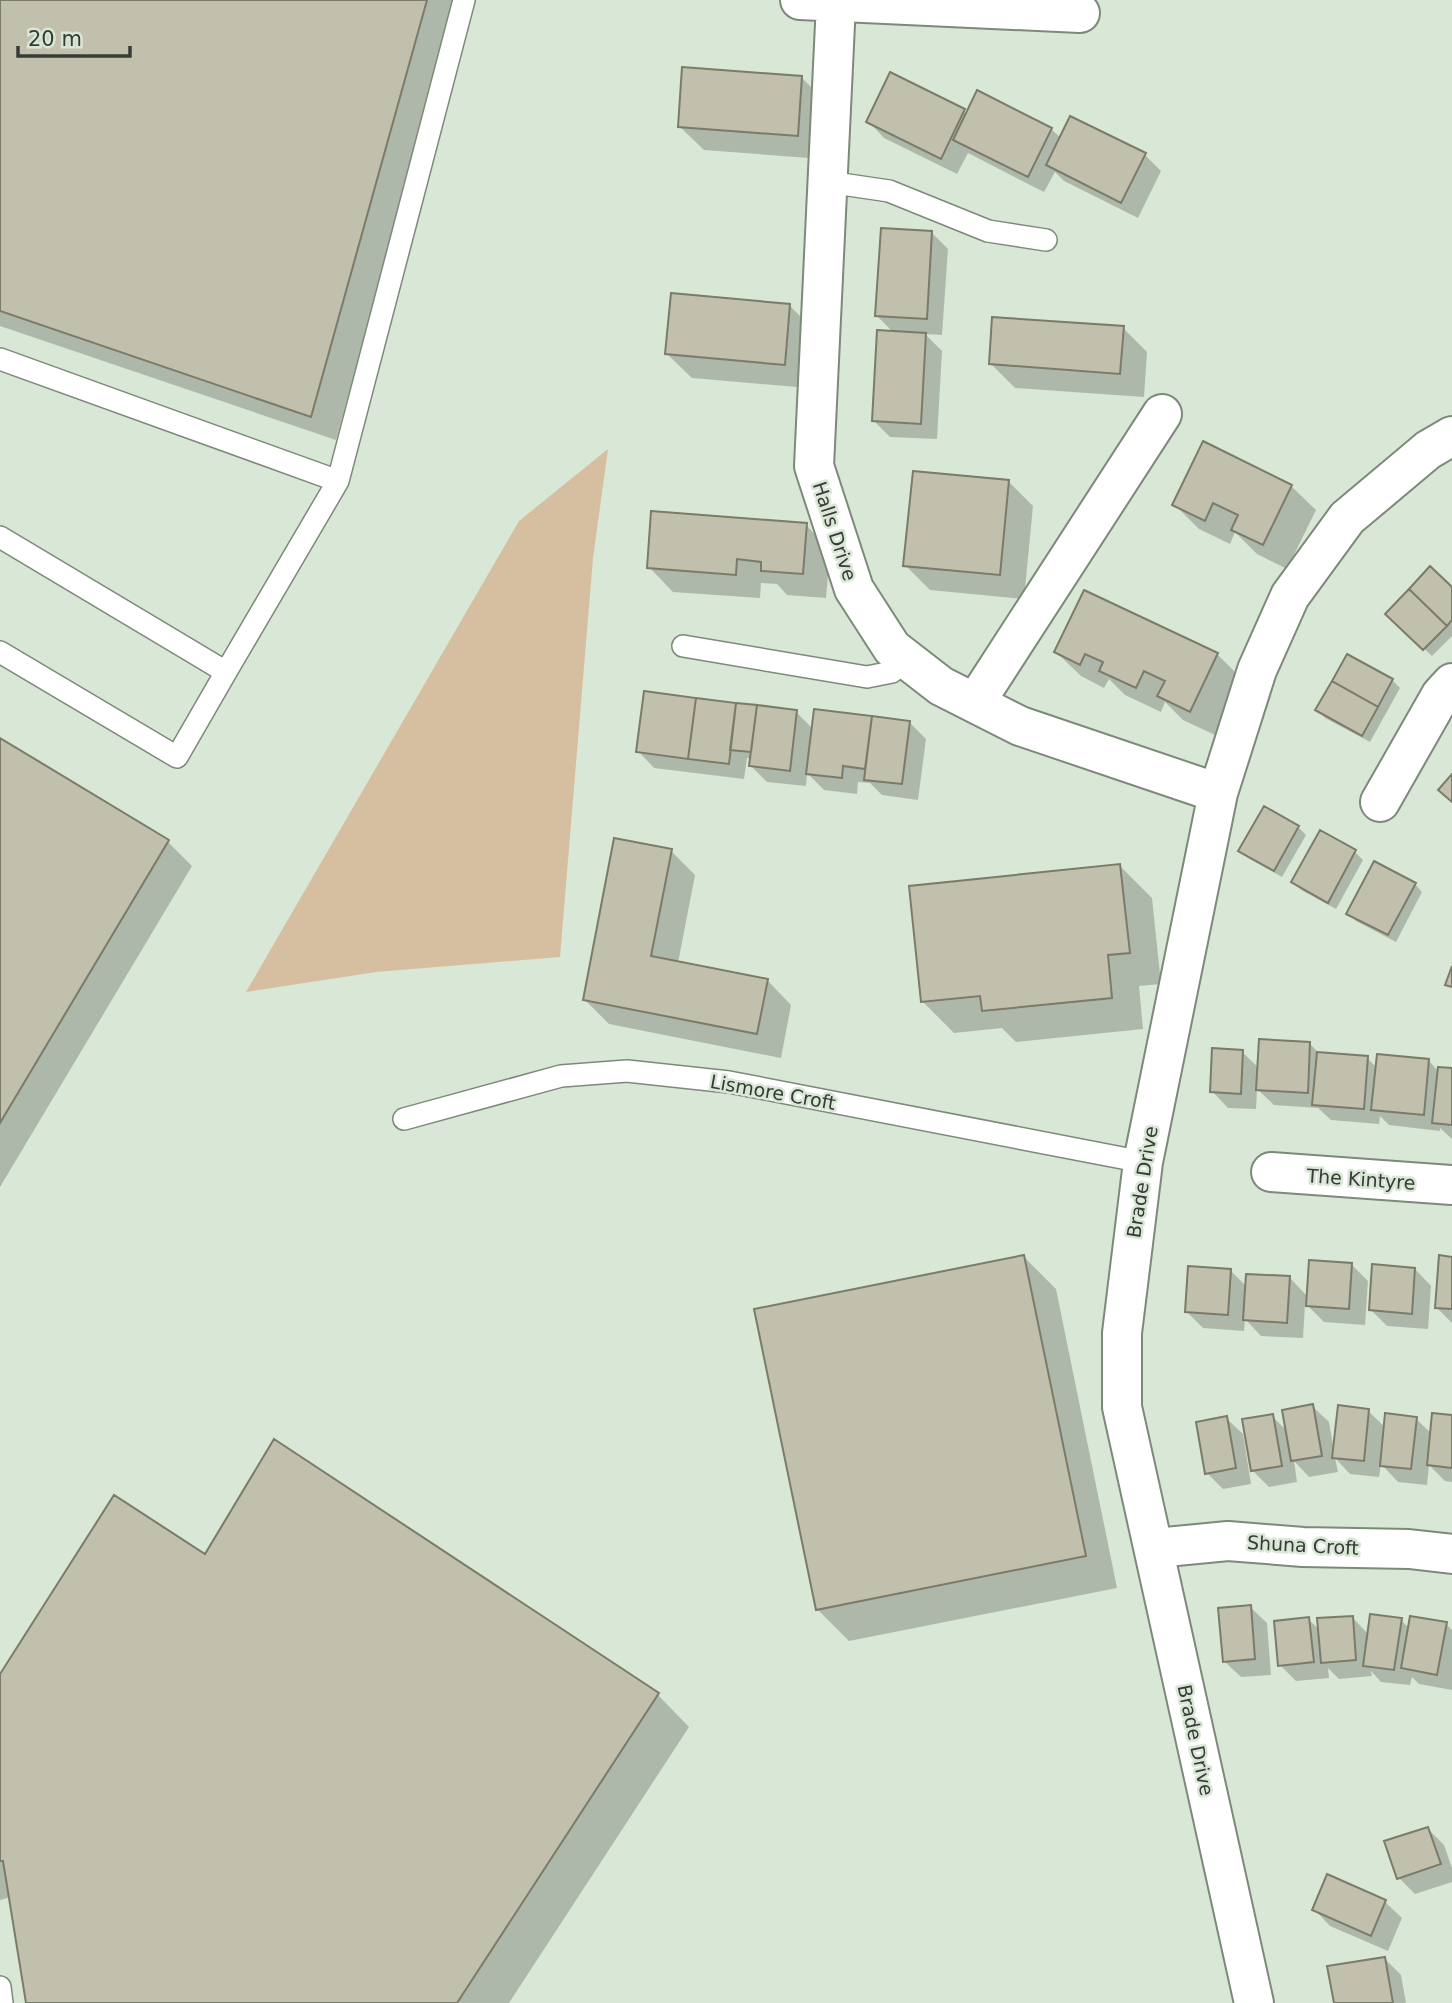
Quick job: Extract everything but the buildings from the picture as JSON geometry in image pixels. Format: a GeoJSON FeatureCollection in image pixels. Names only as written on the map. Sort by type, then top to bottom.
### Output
{"type":"FeatureCollection","features":[{"type":"Feature","properties":{"kind":"street","name":"Halls Drive"},"geometry":{"type":"LineString","coordinates":[[1080,13],[818,1],[828,182],[814,466],[854,589],[892,648],[941,686],[1020,726],[1218,793]]}},
{"type":"Feature","properties":{"kind":"street"},"geometry":{"type":"LineString","coordinates":[[975,703],[1162,414]]}},
{"type":"Feature","properties":{"kind":"street","name":"Brade Drive"},"geometry":{"type":"LineString","coordinates":[[1254,2003],[1122,1407],[1122,1333],[1143,1162],[1218,793],[1257,670],[1290,596],[1347,518],[1428,450],[1452,436]]}},
{"type":"Feature","properties":{"kind":"street"},"geometry":{"type":"LineString","coordinates":[[1380,802],[1441,695],[1452,683]]}},
{"type":"Feature","properties":{"kind":"street","name":"The Kintyre"},"geometry":{"type":"LineString","coordinates":[[1271,1172],[1452,1185]]}},
{"type":"Feature","properties":{"kind":"street","name":"Shuna Croft"},"geometry":{"type":"LineString","coordinates":[[1155,1548],[1228,1541],[1303,1547],[1409,1549],[1452,1554]]}},
{"type":"Feature","properties":{"kind":"lane"},"geometry":{"type":"LineString","coordinates":[[0,652],[177,757],[338,481],[464,0]]}},
{"type":"Feature","properties":{"kind":"lane"},"geometry":{"type":"LineString","coordinates":[[828,182],[889,191],[988,231],[1046,240]]}},
{"type":"Feature","properties":{"kind":"lane"},"geometry":{"type":"LineString","coordinates":[[0,359],[338,481]]}},
{"type":"Feature","properties":{"kind":"lane"},"geometry":{"type":"LineString","coordinates":[[0,537],[226,672]]}},
{"type":"Feature","properties":{"kind":"lane"},"geometry":{"type":"LineString","coordinates":[[683,646],[867,677],[892,671],[906,659]]}},
{"type":"Feature","properties":{"kind":"lane","name":"Lismore Croft"},"geometry":{"type":"LineString","coordinates":[[404,1119],[561,1076],[627,1071],[729,1082],[1143,1162]]}},
{"type":"Feature","properties":{"kind":"lane"},"geometry":{"type":"LineString","coordinates":[[0,1987],[2,2003]]}},
{"type":"Feature","properties":{"kind":"shaded area"},"geometry":{"type":"Polygon","coordinates":[[[608,449],[593,558],[560,957],[376,972],[246,992],[519,521],[608,449]]]}}]}
